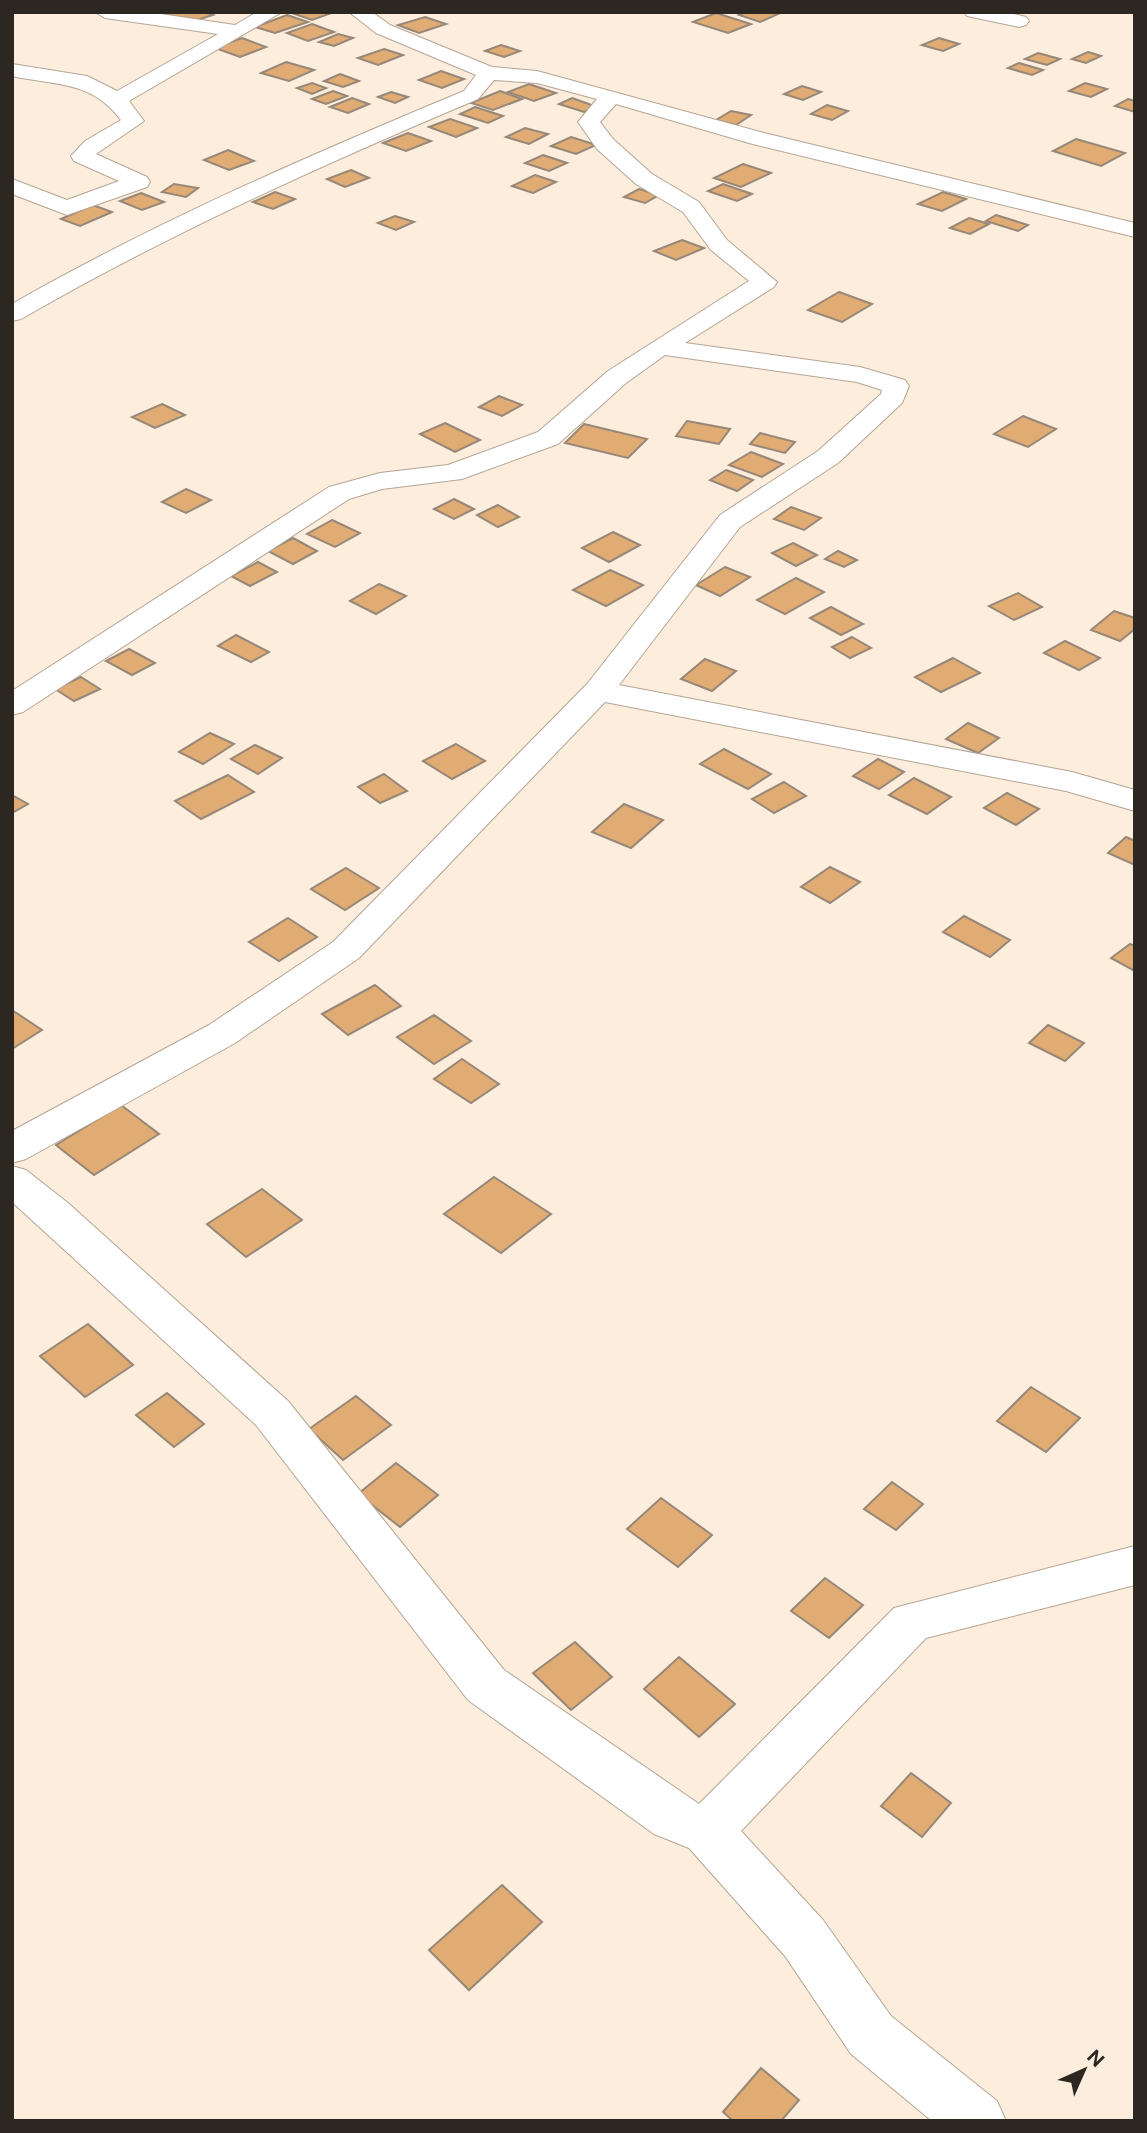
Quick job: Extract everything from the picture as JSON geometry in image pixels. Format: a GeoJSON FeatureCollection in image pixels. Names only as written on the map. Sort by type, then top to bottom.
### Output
{"type":"FeatureCollection","features":[{"type":"Feature","properties":{"kind":"street"},"geometry":{"type":"LineString","coordinates":[[105,12],[235,31]]}},
{"type":"Feature","properties":{"kind":"street"},"geometry":{"type":"LineString","coordinates":[[115,108],[235,31],[272,12]]}},
{"type":"Feature","properties":{"kind":"street"},"geometry":{"type":"LineString","coordinates":[[359,12],[383,29],[488,73],[537,77],[757,138],[1135,230]]}},
{"type":"Feature","properties":{"kind":"street"},"geometry":{"type":"LineString","coordinates":[[974,12],[1019,22]]}},
{"type":"Feature","properties":{"kind":"street"},"geometry":{"type":"LineString","coordinates":[[12,70],[81,80],[104,89],[115,108],[133,121],[116,134],[90,146],[82,156],[139,182],[68,208],[12,186]]}},
{"type":"Feature","properties":{"kind":"street"},"geometry":{"type":"LineString","coordinates":[[12,314],[78,275],[251,192],[471,95],[488,73]]}},
{"type":"Feature","properties":{"kind":"street"},"geometry":{"type":"LineString","coordinates":[[12,705],[339,493],[380,481],[452,474],[548,438],[617,377],[765,282],[719,246],[691,207],[644,179],[605,144],[589,122],[611,96]]}},
{"type":"Feature","properties":{"kind":"street"},"geometry":{"type":"LineString","coordinates":[[12,1149],[222,1034],[346,950],[598,691],[730,521],[828,457],[894,397],[896,386],[860,375],[660,347]]}},
{"type":"Feature","properties":{"kind":"street"},"geometry":{"type":"LineString","coordinates":[[598,691],[1072,782],[1135,801]]}},
{"type":"Feature","properties":{"kind":"street"},"geometry":{"type":"LineString","coordinates":[[12,1180],[53,1213],[272,1413],[486,1685],[672,1817],[706,1831],[804,1938],[871,2035],[977,2121]]}},
{"type":"Feature","properties":{"kind":"street"},"geometry":{"type":"LineString","coordinates":[[706,1831],[911,1622],[1135,1565]]}},
{"type":"Feature","properties":{"kind":"building"},"geometry":{"type":"Polygon","coordinates":[[[205,12],[213,15],[188,23],[163,13],[205,12]]]}},
{"type":"Feature","properties":{"kind":"building"},"geometry":{"type":"Polygon","coordinates":[[[289,12],[334,12],[312,20],[289,12]]]}},
{"type":"Feature","properties":{"kind":"building"},"geometry":{"type":"Polygon","coordinates":[[[746,12],[778,14],[760,22],[739,15],[746,12]]]}},
{"type":"Feature","properties":{"kind":"building"},"geometry":{"type":"Polygon","coordinates":[[[716,13],[751,24],[728,33],[693,22],[716,13]]]}},
{"type":"Feature","properties":{"kind":"building"},"geometry":{"type":"Polygon","coordinates":[[[287,15],[308,22],[275,33],[255,27],[287,15]]]}},
{"type":"Feature","properties":{"kind":"building"},"geometry":{"type":"Polygon","coordinates":[[[425,17],[446,24],[419,33],[398,25],[425,17]]]}},
{"type":"Feature","properties":{"kind":"building"},"geometry":{"type":"Polygon","coordinates":[[[312,24],[334,32],[308,41],[287,33],[312,24]]]}},
{"type":"Feature","properties":{"kind":"building"},"geometry":{"type":"Polygon","coordinates":[[[338,34],[353,38],[334,46],[319,42],[338,34]]]}},
{"type":"Feature","properties":{"kind":"building"},"geometry":{"type":"Polygon","coordinates":[[[242,38],[266,47],[240,57],[215,48],[242,38]]]}},
{"type":"Feature","properties":{"kind":"building"},"geometry":{"type":"Polygon","coordinates":[[[939,38],[959,44],[943,51],[922,45],[939,38]]]}},
{"type":"Feature","properties":{"kind":"building"},"geometry":{"type":"Polygon","coordinates":[[[501,45],[520,51],[504,57],[485,51],[501,45]]]}},
{"type":"Feature","properties":{"kind":"building"},"geometry":{"type":"Polygon","coordinates":[[[384,49],[403,55],[378,65],[358,58],[384,49]]]}},
{"type":"Feature","properties":{"kind":"building"},"geometry":{"type":"Polygon","coordinates":[[[1088,52],[1101,56],[1086,63],[1072,59],[1088,52]]]}},
{"type":"Feature","properties":{"kind":"building"},"geometry":{"type":"Polygon","coordinates":[[[1038,53],[1060,59],[1047,65],[1025,59],[1038,53]]]}},
{"type":"Feature","properties":{"kind":"building"},"geometry":{"type":"Polygon","coordinates":[[[286,62],[314,70],[289,81],[261,73],[286,62]]]}},
{"type":"Feature","properties":{"kind":"building"},"geometry":{"type":"Polygon","coordinates":[[[1019,63],[1043,70],[1032,75],[1008,68],[1019,63]]]}},
{"type":"Feature","properties":{"kind":"building"},"geometry":{"type":"Polygon","coordinates":[[[441,71],[464,79],[442,88],[419,80],[441,71]]]}},
{"type":"Feature","properties":{"kind":"building"},"geometry":{"type":"Polygon","coordinates":[[[340,74],[359,81],[343,87],[324,81],[340,74]]]}},
{"type":"Feature","properties":{"kind":"building"},"geometry":{"type":"Polygon","coordinates":[[[312,83],[326,88],[312,94],[297,88],[312,83]]]}},
{"type":"Feature","properties":{"kind":"building"},"geometry":{"type":"Polygon","coordinates":[[[1085,83],[1107,89],[1091,97],[1069,91],[1085,83]]]}},
{"type":"Feature","properties":{"kind":"building"},"geometry":{"type":"Polygon","coordinates":[[[529,84],[556,93],[534,101],[508,92],[529,84]]]}},
{"type":"Feature","properties":{"kind":"building"},"geometry":{"type":"Polygon","coordinates":[[[802,86],[821,92],[803,100],[784,94],[802,86]]]}},
{"type":"Feature","properties":{"kind":"building"},"geometry":{"type":"Polygon","coordinates":[[[333,91],[347,96],[326,104],[312,99],[333,91]]]}},
{"type":"Feature","properties":{"kind":"building"},"geometry":{"type":"Polygon","coordinates":[[[500,91],[522,99],[493,110],[471,103],[500,91]]]}},
{"type":"Feature","properties":{"kind":"building"},"geometry":{"type":"Polygon","coordinates":[[[391,92],[408,97],[395,103],[378,97],[391,92]]]}},
{"type":"Feature","properties":{"kind":"building"},"geometry":{"type":"Polygon","coordinates":[[[352,98],[369,104],[348,113],[330,107],[352,98]]]}},
{"type":"Feature","properties":{"kind":"building"},"geometry":{"type":"Polygon","coordinates":[[[572,98],[597,107],[584,112],[559,104],[572,98]]]}},
{"type":"Feature","properties":{"kind":"building"},"geometry":{"type":"Polygon","coordinates":[[[1128,99],[1135,101],[1135,112],[1115,106],[1128,99]]]}},
{"type":"Feature","properties":{"kind":"building"},"geometry":{"type":"Polygon","coordinates":[[[827,105],[848,111],[832,120],[811,114],[827,105]]]}},
{"type":"Feature","properties":{"kind":"building"},"geometry":{"type":"Polygon","coordinates":[[[475,107],[503,116],[488,123],[460,114],[475,107]]]}},
{"type":"Feature","properties":{"kind":"building"},"geometry":{"type":"Polygon","coordinates":[[[731,111],[751,115],[736,125],[716,120],[731,111]]]}},
{"type":"Feature","properties":{"kind":"building"},"geometry":{"type":"Polygon","coordinates":[[[450,119],[477,128],[456,137],[429,127],[450,119]]]}},
{"type":"Feature","properties":{"kind":"building"},"geometry":{"type":"Polygon","coordinates":[[[525,128],[548,134],[529,144],[506,137],[525,128]]]}},
{"type":"Feature","properties":{"kind":"building"},"geometry":{"type":"Polygon","coordinates":[[[408,133],[431,141],[406,151],[383,143],[408,133]]]}},
{"type":"Feature","properties":{"kind":"building"},"geometry":{"type":"Polygon","coordinates":[[[571,137],[596,145],[576,154],[551,146],[571,137]]]}},
{"type":"Feature","properties":{"kind":"building"},"geometry":{"type":"Polygon","coordinates":[[[1076,139],[1125,153],[1101,166],[1053,151],[1076,139]]]}},
{"type":"Feature","properties":{"kind":"building"},"geometry":{"type":"Polygon","coordinates":[[[228,150],[254,161],[229,170],[204,160],[228,150]]]}},
{"type":"Feature","properties":{"kind":"building"},"geometry":{"type":"Polygon","coordinates":[[[543,155],[567,163],[549,171],[525,163],[543,155]]]}},
{"type":"Feature","properties":{"kind":"building"},"geometry":{"type":"Polygon","coordinates":[[[743,164],[771,173],[741,187],[714,178],[743,164]]]}},
{"type":"Feature","properties":{"kind":"building"},"geometry":{"type":"Polygon","coordinates":[[[351,170],[369,178],[345,187],[327,179],[351,170]]]}},
{"type":"Feature","properties":{"kind":"building"},"geometry":{"type":"Polygon","coordinates":[[[535,175],[556,182],[533,193],[512,186],[535,175]]]}},
{"type":"Feature","properties":{"kind":"building"},"geometry":{"type":"Polygon","coordinates":[[[174,184],[198,188],[186,197],[162,192],[174,184]]]}},
{"type":"Feature","properties":{"kind":"building"},"geometry":{"type":"Polygon","coordinates":[[[723,184],[752,194],[737,201],[708,191],[723,184]]]}},
{"type":"Feature","properties":{"kind":"building"},"geometry":{"type":"Polygon","coordinates":[[[639,189],[659,195],[645,203],[624,197],[639,189]]]}},
{"type":"Feature","properties":{"kind":"building"},"geometry":{"type":"Polygon","coordinates":[[[275,192],[295,199],[273,209],[253,202],[275,192]]]}},
{"type":"Feature","properties":{"kind":"building"},"geometry":{"type":"Polygon","coordinates":[[[943,192],[966,199],[942,211],[918,204],[943,192]]]}},
{"type":"Feature","properties":{"kind":"building"},"geometry":{"type":"Polygon","coordinates":[[[141,193],[164,202],[142,210],[120,201],[141,193]]]}},
{"type":"Feature","properties":{"kind":"building"},"geometry":{"type":"Polygon","coordinates":[[[93,205],[112,212],[80,226],[61,219],[93,205]]]}},
{"type":"Feature","properties":{"kind":"building"},"geometry":{"type":"Polygon","coordinates":[[[996,215],[1028,225],[1018,231],[986,221],[996,215]]]}},
{"type":"Feature","properties":{"kind":"building"},"geometry":{"type":"Polygon","coordinates":[[[395,216],[414,222],[396,230],[378,223],[395,216]]]}},
{"type":"Feature","properties":{"kind":"building"},"geometry":{"type":"Polygon","coordinates":[[[969,218],[989,224],[970,234],[950,228],[969,218]]]}},
{"type":"Feature","properties":{"kind":"building"},"geometry":{"type":"Polygon","coordinates":[[[682,240],[704,248],[676,260],[654,251],[682,240]]]}},
{"type":"Feature","properties":{"kind":"building"},"geometry":{"type":"Polygon","coordinates":[[[839,292],[872,304],[842,322],[808,310],[839,292]]]}},
{"type":"Feature","properties":{"kind":"building"},"geometry":{"type":"Polygon","coordinates":[[[499,396],[522,405],[502,416],[479,407],[499,396]]]}},
{"type":"Feature","properties":{"kind":"building"},"geometry":{"type":"Polygon","coordinates":[[[162,404],[185,415],[155,428],[132,417],[162,404]]]}},
{"type":"Feature","properties":{"kind":"building"},"geometry":{"type":"Polygon","coordinates":[[[1023,416],[1056,429],[1028,447],[994,434],[1023,416]]]}},
{"type":"Feature","properties":{"kind":"building"},"geometry":{"type":"Polygon","coordinates":[[[687,421],[730,429],[719,444],[676,436],[687,421]]]}},
{"type":"Feature","properties":{"kind":"building"},"geometry":{"type":"Polygon","coordinates":[[[445,423],[480,440],[455,452],[420,434],[445,423]]]}},
{"type":"Feature","properties":{"kind":"building"},"geometry":{"type":"Polygon","coordinates":[[[584,424],[647,439],[628,458],[565,443],[584,424]]]}},
{"type":"Feature","properties":{"kind":"building"},"geometry":{"type":"Polygon","coordinates":[[[760,433],[795,442],[785,453],[750,444],[760,433]]]}},
{"type":"Feature","properties":{"kind":"building"},"geometry":{"type":"Polygon","coordinates":[[[751,452],[783,464],[762,477],[729,465],[751,452]]]}},
{"type":"Feature","properties":{"kind":"building"},"geometry":{"type":"Polygon","coordinates":[[[726,470],[753,480],[737,491],[710,480],[726,470]]]}},
{"type":"Feature","properties":{"kind":"building"},"geometry":{"type":"Polygon","coordinates":[[[186,489],[211,500],[186,513],[162,502],[186,489]]]}},
{"type":"Feature","properties":{"kind":"building"},"geometry":{"type":"Polygon","coordinates":[[[454,499],[474,509],[454,519],[434,509],[454,499]]]}},
{"type":"Feature","properties":{"kind":"building"},"geometry":{"type":"Polygon","coordinates":[[[498,505],[519,517],[498,527],[477,515],[498,505]]]}},
{"type":"Feature","properties":{"kind":"building"},"geometry":{"type":"Polygon","coordinates":[[[791,507],[821,518],[804,530],[774,519],[791,507]]]}},
{"type":"Feature","properties":{"kind":"building"},"geometry":{"type":"Polygon","coordinates":[[[332,520],[360,533],[335,547],[307,534],[332,520]]]}},
{"type":"Feature","properties":{"kind":"building"},"geometry":{"type":"Polygon","coordinates":[[[613,532],[640,545],[609,562],[582,548],[613,532]]]}},
{"type":"Feature","properties":{"kind":"building"},"geometry":{"type":"Polygon","coordinates":[[[293,538],[317,551],[293,564],[268,551],[293,538]]]}},
{"type":"Feature","properties":{"kind":"building"},"geometry":{"type":"Polygon","coordinates":[[[793,543],[817,555],[796,566],[772,553],[793,543]]]}},
{"type":"Feature","properties":{"kind":"building"},"geometry":{"type":"Polygon","coordinates":[[[838,551],[857,560],[844,567],[825,559],[838,551]]]}},
{"type":"Feature","properties":{"kind":"building"},"geometry":{"type":"Polygon","coordinates":[[[258,562],[277,572],[250,586],[231,576],[258,562]]]}},
{"type":"Feature","properties":{"kind":"building"},"geometry":{"type":"Polygon","coordinates":[[[725,567],[750,577],[720,596],[696,585],[725,567]]]}},
{"type":"Feature","properties":{"kind":"building"},"geometry":{"type":"Polygon","coordinates":[[[610,570],[643,585],[606,606],[573,590],[610,570]]]}},
{"type":"Feature","properties":{"kind":"building"},"geometry":{"type":"Polygon","coordinates":[[[796,578],[824,592],[785,614],[757,600],[796,578]]]}},
{"type":"Feature","properties":{"kind":"building"},"geometry":{"type":"Polygon","coordinates":[[[379,584],[406,596],[376,614],[350,601],[379,584]]]}},
{"type":"Feature","properties":{"kind":"building"},"geometry":{"type":"Polygon","coordinates":[[[1018,593],[1042,607],[1014,620],[989,606],[1018,593]]]}},
{"type":"Feature","properties":{"kind":"building"},"geometry":{"type":"Polygon","coordinates":[[[831,607],[863,624],[841,635],[810,618],[831,607]]]}},
{"type":"Feature","properties":{"kind":"building"},"geometry":{"type":"Polygon","coordinates":[[[1114,611],[1135,618],[1135,629],[1120,641],[1091,630],[1114,611]]]}},
{"type":"Feature","properties":{"kind":"building"},"geometry":{"type":"Polygon","coordinates":[[[236,635],[269,652],[251,662],[218,646],[236,635]]]}},
{"type":"Feature","properties":{"kind":"building"},"geometry":{"type":"Polygon","coordinates":[[[852,637],[871,648],[850,658],[832,647],[852,637]]]}},
{"type":"Feature","properties":{"kind":"building"},"geometry":{"type":"Polygon","coordinates":[[[1065,641],[1100,658],[1079,670],[1044,653],[1065,641]]]}},
{"type":"Feature","properties":{"kind":"building"},"geometry":{"type":"Polygon","coordinates":[[[129,649],[155,663],[132,675],[106,661],[129,649]]]}},
{"type":"Feature","properties":{"kind":"building"},"geometry":{"type":"Polygon","coordinates":[[[953,658],[980,673],[941,692],[915,677],[953,658]]]}},
{"type":"Feature","properties":{"kind":"building"},"geometry":{"type":"Polygon","coordinates":[[[705,659],[736,671],[712,691],[681,679],[705,659]]]}},
{"type":"Feature","properties":{"kind":"building"},"geometry":{"type":"Polygon","coordinates":[[[81,677],[100,689],[74,701],[55,689],[81,677]]]}},
{"type":"Feature","properties":{"kind":"building"},"geometry":{"type":"Polygon","coordinates":[[[968,723],[999,738],[978,753],[946,739],[968,723]]]}},
{"type":"Feature","properties":{"kind":"building"},"geometry":{"type":"Polygon","coordinates":[[[210,733],[234,744],[203,764],[179,752],[210,733]]]}},
{"type":"Feature","properties":{"kind":"building"},"geometry":{"type":"Polygon","coordinates":[[[456,744],[485,761],[452,779],[423,761],[456,744]]]}},
{"type":"Feature","properties":{"kind":"building"},"geometry":{"type":"Polygon","coordinates":[[[255,745],[282,758],[258,774],[231,759],[255,745]]]}},
{"type":"Feature","properties":{"kind":"building"},"geometry":{"type":"Polygon","coordinates":[[[724,749],[771,774],[748,789],[700,764],[724,749]]]}},
{"type":"Feature","properties":{"kind":"building"},"geometry":{"type":"Polygon","coordinates":[[[878,759],[904,772],[879,789],[853,776],[878,759]]]}},
{"type":"Feature","properties":{"kind":"building"},"geometry":{"type":"Polygon","coordinates":[[[384,774],[407,791],[380,803],[358,787],[384,774]]]}},
{"type":"Feature","properties":{"kind":"building"},"geometry":{"type":"Polygon","coordinates":[[[228,775],[254,792],[201,819],[175,801],[228,775]]]}},
{"type":"Feature","properties":{"kind":"building"},"geometry":{"type":"Polygon","coordinates":[[[914,778],[951,797],[927,814],[889,795],[914,778]]]}},
{"type":"Feature","properties":{"kind":"building"},"geometry":{"type":"Polygon","coordinates":[[[784,782],[806,796],[774,813],[752,799],[784,782]]]}},
{"type":"Feature","properties":{"kind":"building"},"geometry":{"type":"Polygon","coordinates":[[[1007,793],[1039,809],[1016,825],[984,808],[1007,793]]]}},
{"type":"Feature","properties":{"kind":"building"},"geometry":{"type":"Polygon","coordinates":[[[12,795],[28,804],[12,813],[12,795]]]}},
{"type":"Feature","properties":{"kind":"building"},"geometry":{"type":"Polygon","coordinates":[[[624,804],[663,820],[631,848],[592,832],[624,804]]]}},
{"type":"Feature","properties":{"kind":"building"},"geometry":{"type":"Polygon","coordinates":[[[1126,837],[1135,841],[1135,865],[1108,853],[1126,837]]]}},
{"type":"Feature","properties":{"kind":"building"},"geometry":{"type":"Polygon","coordinates":[[[830,867],[860,882],[830,903],[801,887],[830,867]]]}},
{"type":"Feature","properties":{"kind":"building"},"geometry":{"type":"Polygon","coordinates":[[[346,868],[379,888],[345,910],[311,889],[346,868]]]}},
{"type":"Feature","properties":{"kind":"building"},"geometry":{"type":"Polygon","coordinates":[[[964,916],[1010,940],[990,957],[943,932],[964,916]]]}},
{"type":"Feature","properties":{"kind":"building"},"geometry":{"type":"Polygon","coordinates":[[[288,918],[317,937],[279,961],[249,942],[288,918]]]}},
{"type":"Feature","properties":{"kind":"building"},"geometry":{"type":"Polygon","coordinates":[[[1130,944],[1135,946],[1135,971],[1111,958],[1130,944]]]}},
{"type":"Feature","properties":{"kind":"building"},"geometry":{"type":"Polygon","coordinates":[[[375,985],[401,1006],[348,1035],[322,1014],[375,985]]]}},
{"type":"Feature","properties":{"kind":"building"},"geometry":{"type":"Polygon","coordinates":[[[12,1010],[42,1030],[12,1049],[12,1010]]]}},
{"type":"Feature","properties":{"kind":"building"},"geometry":{"type":"Polygon","coordinates":[[[434,1015],[471,1041],[434,1064],[397,1037],[434,1015]]]}},
{"type":"Feature","properties":{"kind":"building"},"geometry":{"type":"Polygon","coordinates":[[[1048,1025],[1084,1043],[1065,1061],[1029,1043],[1048,1025]]]}},
{"type":"Feature","properties":{"kind":"building"},"geometry":{"type":"Polygon","coordinates":[[[462,1059],[499,1084],[471,1103],[434,1079],[462,1059]]]}},
{"type":"Feature","properties":{"kind":"building"},"geometry":{"type":"Polygon","coordinates":[[[121,1105],[159,1134],[94,1175],[56,1145],[121,1105]]]}},
{"type":"Feature","properties":{"kind":"building"},"geometry":{"type":"Polygon","coordinates":[[[494,1177],[551,1214],[501,1253],[444,1214],[494,1177]]]}},
{"type":"Feature","properties":{"kind":"building"},"geometry":{"type":"Polygon","coordinates":[[[262,1189],[302,1220],[246,1257],[207,1224],[262,1189]]]}},
{"type":"Feature","properties":{"kind":"building"},"geometry":{"type":"Polygon","coordinates":[[[88,1324],[133,1365],[85,1397],[40,1356],[88,1324]]]}},
{"type":"Feature","properties":{"kind":"building"},"geometry":{"type":"Polygon","coordinates":[[[1031,1387],[1080,1418],[1046,1452],[997,1421],[1031,1387]]]}},
{"type":"Feature","properties":{"kind":"building"},"geometry":{"type":"Polygon","coordinates":[[[167,1393],[204,1424],[174,1447],[136,1415],[167,1393]]]}},
{"type":"Feature","properties":{"kind":"building"},"geometry":{"type":"Polygon","coordinates":[[[356,1396],[391,1425],[343,1460],[309,1429],[356,1396]]]}},
{"type":"Feature","properties":{"kind":"building"},"geometry":{"type":"Polygon","coordinates":[[[396,1463],[438,1495],[400,1527],[358,1494],[396,1463]]]}},
{"type":"Feature","properties":{"kind":"building"},"geometry":{"type":"Polygon","coordinates":[[[892,1482],[923,1504],[896,1530],[864,1509],[892,1482]]]}},
{"type":"Feature","properties":{"kind":"building"},"geometry":{"type":"Polygon","coordinates":[[[661,1498],[712,1535],[678,1567],[627,1529],[661,1498]]]}},
{"type":"Feature","properties":{"kind":"building"},"geometry":{"type":"Polygon","coordinates":[[[825,1578],[863,1605],[829,1638],[791,1611],[825,1578]]]}},
{"type":"Feature","properties":{"kind":"building"},"geometry":{"type":"Polygon","coordinates":[[[575,1642],[612,1677],[571,1710],[533,1673],[575,1642]]]}},
{"type":"Feature","properties":{"kind":"building"},"geometry":{"type":"Polygon","coordinates":[[[679,1657],[735,1704],[699,1737],[644,1689],[679,1657]]]}},
{"type":"Feature","properties":{"kind":"building"},"geometry":{"type":"Polygon","coordinates":[[[911,1773],[951,1803],[922,1837],[881,1806],[911,1773]]]}},
{"type":"Feature","properties":{"kind":"building"},"geometry":{"type":"Polygon","coordinates":[[[502,1885],[542,1922],[469,1990],[429,1950],[502,1885]]]}},
{"type":"Feature","properties":{"kind":"building"},"geometry":{"type":"Polygon","coordinates":[[[761,2068],[799,2100],[781,2121],[733,2121],[723,2112],[761,2068]]]}}]}
